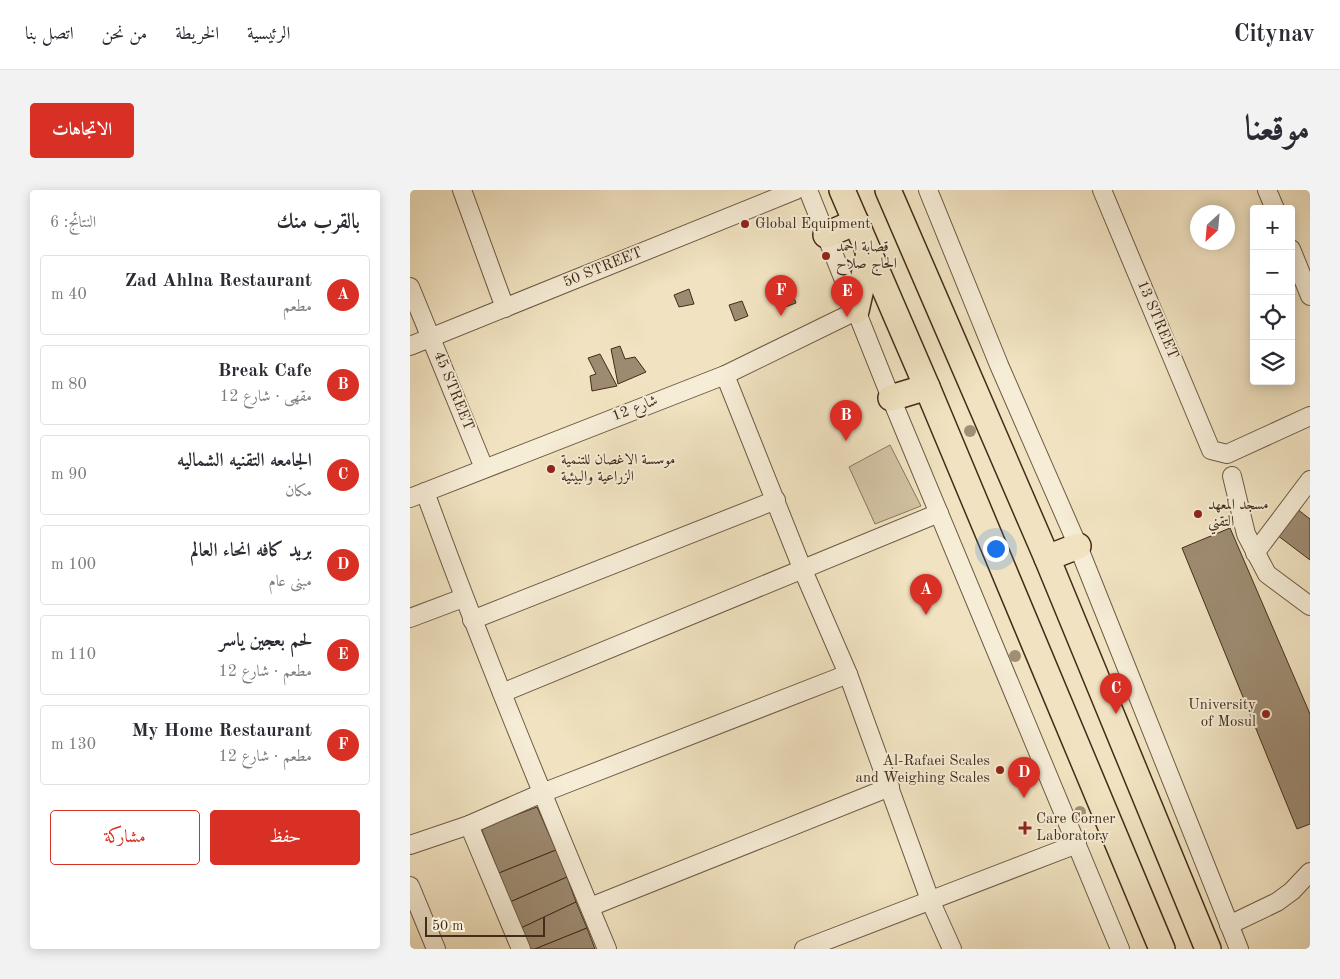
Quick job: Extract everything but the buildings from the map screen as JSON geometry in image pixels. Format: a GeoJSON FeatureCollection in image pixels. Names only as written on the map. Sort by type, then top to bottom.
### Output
{"type":"FeatureCollection","features":[{"type":"Feature","properties":{"kind":"highway"},"geometry":{"type":"LineString","coordinates":[[842,190],[927,386],[1162,949]]}},
{"type":"Feature","properties":{"kind":"highway"},"geometry":{"type":"LineString","coordinates":[[888,190],[1048,558],[1208,949]]}},
{"type":"Feature","properties":{"kind":"highway"},"geometry":{"type":"LineString","coordinates":[[826,235],[856,222]]}},
{"type":"Feature","properties":{"kind":"highway"},"geometry":{"type":"LineString","coordinates":[[856,311],[870,253]]}},
{"type":"Feature","properties":{"kind":"highway"},"geometry":{"type":"LineString","coordinates":[[892,398],[927,386]]}},
{"type":"Feature","properties":{"kind":"highway"},"geometry":{"type":"LineString","coordinates":[[1048,558],[1078,546]]}},
{"type":"Feature","properties":{"kind":"street"},"geometry":{"type":"LineString","coordinates":[[462,190],[505,308]]}},
{"type":"Feature","properties":{"kind":"street","name":"50 STREET"},"geometry":{"type":"LineString","coordinates":[[410,346],[796,190]]}},
{"type":"Feature","properties":{"kind":"street"},"geometry":{"type":"LineString","coordinates":[[808,190],[939,513],[1120,949]]}},
{"type":"Feature","properties":{"kind":"street"},"geometry":{"type":"LineString","coordinates":[[928,190],[999,365],[1078,546],[1239,949]]}},
{"type":"Feature","properties":{"kind":"street","name":"13 STREET"},"geometry":{"type":"LineString","coordinates":[[1102,190],[1211,450],[1227,454],[1310,416]]}},
{"type":"Feature","properties":{"kind":"street"},"geometry":{"type":"LineString","coordinates":[[1267,190],[1273,205]]}},
{"type":"Feature","properties":{"kind":"street"},"geometry":{"type":"LineString","coordinates":[[1291,250],[1310,296]]}},
{"type":"Feature","properties":{"kind":"street","name":"45 STREET"},"geometry":{"type":"LineString","coordinates":[[410,287],[484,468]]}},
{"type":"Feature","properties":{"kind":"street","name":"شارع 12"},"geometry":{"type":"LineString","coordinates":[[417,495],[725,375],[856,311]]}},
{"type":"Feature","properties":{"kind":"street"},"geometry":{"type":"LineString","coordinates":[[725,375],[802,568],[848,674],[930,900],[952,949]]}},
{"type":"Feature","properties":{"kind":"street"},"geometry":{"type":"LineString","coordinates":[[1232,476],[1246,534],[1267,574],[1310,606]]}},
{"type":"Feature","properties":{"kind":"street"},"geometry":{"type":"LineString","coordinates":[[1256,553],[1307,490]]}},
{"type":"Feature","properties":{"kind":"street"},"geometry":{"type":"LineString","coordinates":[[417,495],[463,598],[607,949]]}},
{"type":"Feature","properties":{"kind":"street"},"geometry":{"type":"LineString","coordinates":[[472,620],[776,500]]}},
{"type":"Feature","properties":{"kind":"street"},"geometry":{"type":"LineString","coordinates":[[502,693],[939,513]]}},
{"type":"Feature","properties":{"kind":"street"},"geometry":{"type":"LineString","coordinates":[[410,618],[463,598]]}},
{"type":"Feature","properties":{"kind":"street"},"geometry":{"type":"LineString","coordinates":[[410,845],[469,825],[542,793],[848,674]]}},
{"type":"Feature","properties":{"kind":"street"},"geometry":{"type":"LineString","coordinates":[[590,907],[890,788]]}},
{"type":"Feature","properties":{"kind":"street"},"geometry":{"type":"LineString","coordinates":[[469,825],[521,949]]}},
{"type":"Feature","properties":{"kind":"street"},"geometry":{"type":"LineString","coordinates":[[804,949],[1076,844]]}},
{"type":"Feature","properties":{"kind":"street"},"geometry":{"type":"LineString","coordinates":[[1229,924],[1277,902],[1292,891],[1310,872]]}},
{"type":"Feature","properties":{"kind":"street"},"geometry":{"type":"LineString","coordinates":[[410,886],[436,949]]}},
{"type":"Feature","properties":{"kind":"shaded area"},"geometry":{"type":"Polygon","coordinates":[[[890,445],[921,506],[875,524],[849,467],[890,445]]]}},
{"type":"Feature","properties":{"kind":"place","name":"Global Equipment"},"geometry":{"type":"Point","coordinates":[745,224]}},
{"type":"Feature","properties":{"kind":"place","name":"قصابة احمد الحاج صلاح"},"geometry":{"type":"Point","coordinates":[826,256]}},
{"type":"Feature","properties":{"kind":"place","name":"My Home Restaurant"},"geometry":{"type":"Point","coordinates":[781,316]}},
{"type":"Feature","properties":{"kind":"place","name":"لحم بعجين ياسر"},"geometry":{"type":"Point","coordinates":[847,317]}},
{"type":"Feature","properties":{"kind":"place","name":"Break Cafe"},"geometry":{"type":"Point","coordinates":[846,441]}},
{"type":"Feature","properties":{"kind":"place","name":"موسسة الاغصان للتنمية الزراعية والبيئية"},"geometry":{"type":"Point","coordinates":[551,469]}},
{"type":"Feature","properties":{"kind":"place","name":"مسجد المعهد التقني"},"geometry":{"type":"Point","coordinates":[1198,514]}},
{"type":"Feature","properties":{"kind":"place","name":"Zad Ahlna Restaurant"},"geometry":{"type":"Point","coordinates":[926,615]}},
{"type":"Feature","properties":{"kind":"place","name":"الجامعه التقنيه الشماليه"},"geometry":{"type":"Point","coordinates":[1116,714]}},
{"type":"Feature","properties":{"kind":"place","name":"University of Mosul"},"geometry":{"type":"Point","coordinates":[1266,714]}},
{"type":"Feature","properties":{"kind":"place","name":"Al-Rafaei Scales and Weighing Scales"},"geometry":{"type":"Point","coordinates":[1000,770]}},
{"type":"Feature","properties":{"kind":"place","name":"بريد كافه انحاء العالم"},"geometry":{"type":"Point","coordinates":[1024,798]}},
{"type":"Feature","properties":{"kind":"place","name":"Care Corner Laboratory"},"geometry":{"type":"Point","coordinates":[1025,828]}}]}
